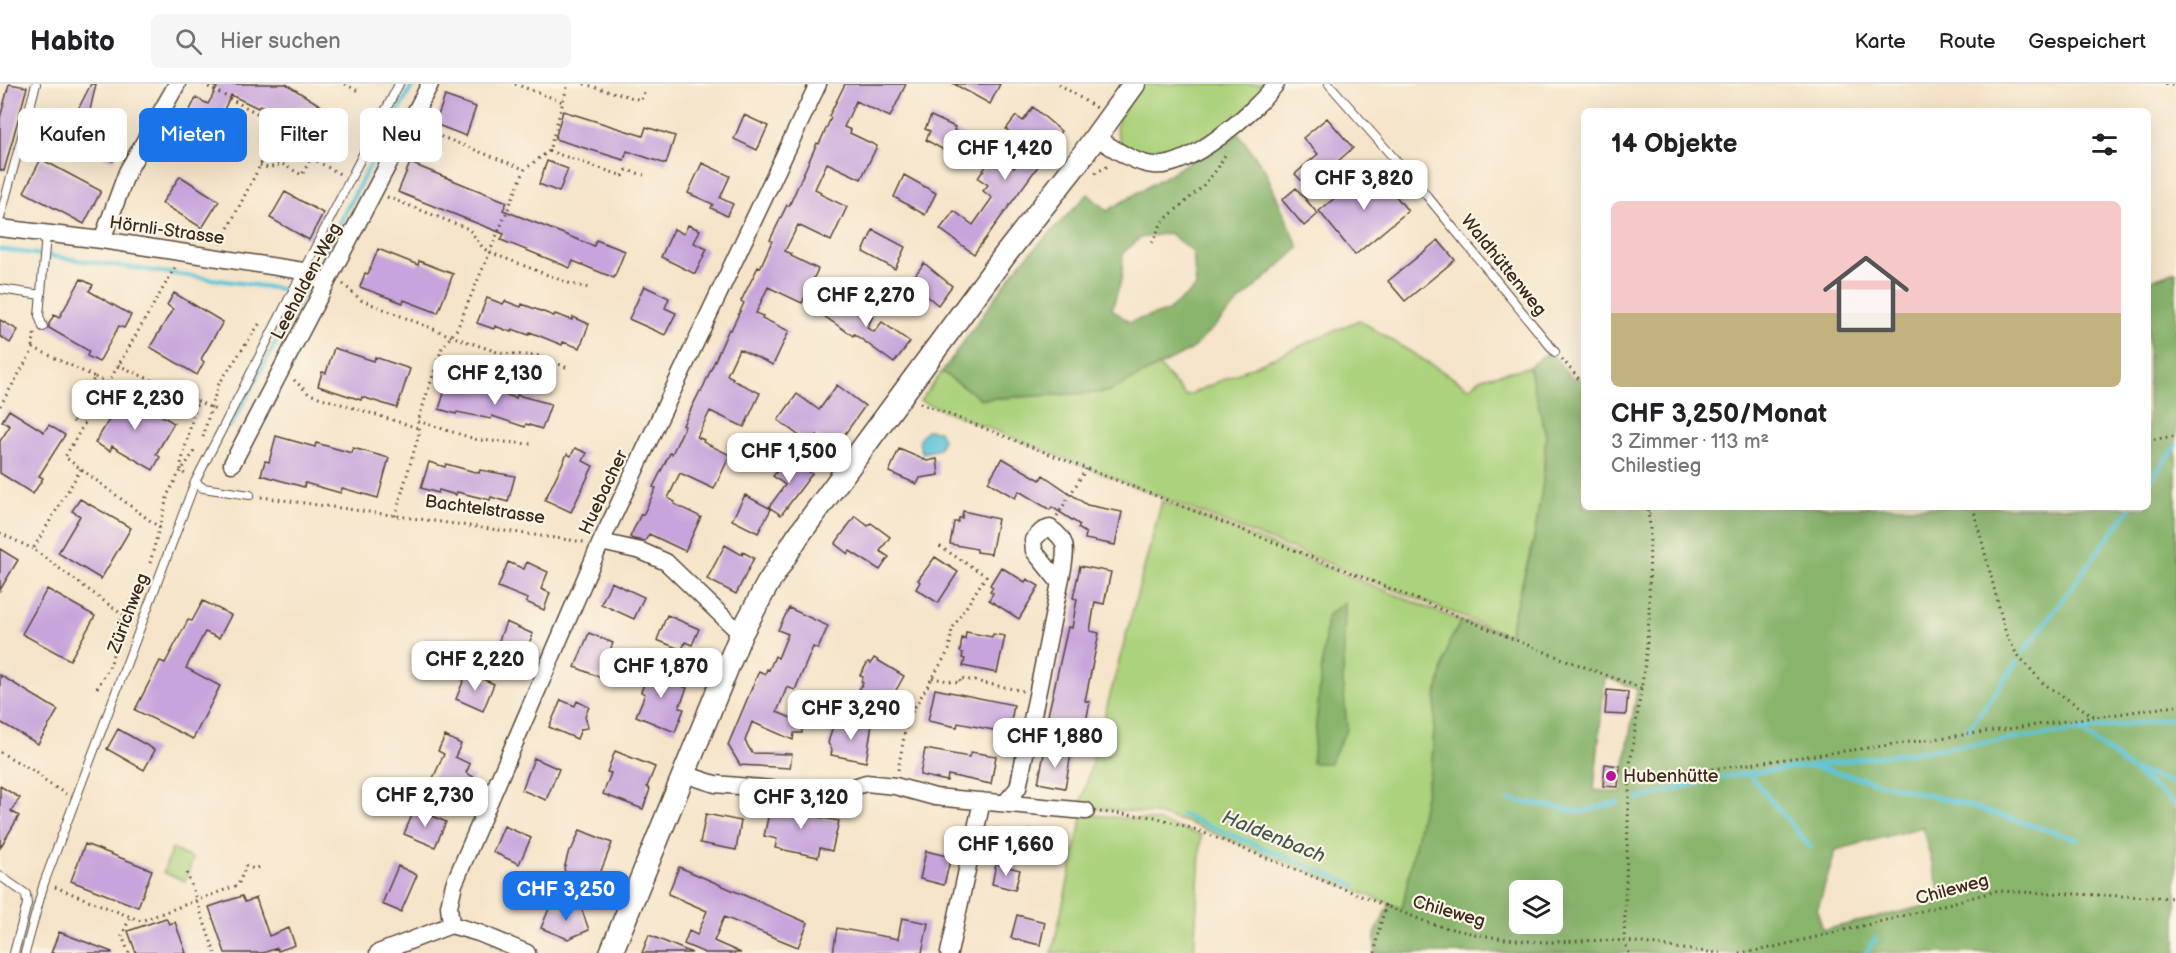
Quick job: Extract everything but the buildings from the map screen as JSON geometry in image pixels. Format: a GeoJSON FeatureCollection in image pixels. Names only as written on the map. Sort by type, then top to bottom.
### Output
{"type":"FeatureCollection","features":[{"type":"Feature","properties":{"kind":"street"},"geometry":{"type":"LineString","coordinates":[[102,240],[128,172],[177,84]]}},
{"type":"Feature","properties":{"kind":"street","name":"Leehalden-Weg"},"geometry":{"type":"LineString","coordinates":[[417,108],[430,84]]}},
{"type":"Feature","properties":{"kind":"street","name":"Huebacher"},"geometry":{"type":"LineString","coordinates":[[451,925],[449,906],[454,884],[601,542],[818,84]]}},
{"type":"Feature","properties":{"kind":"street"},"geometry":{"type":"LineString","coordinates":[[610,953],[741,634],[767,585],[798,536],[1134,84]]}},
{"type":"Feature","properties":{"kind":"street"},"geometry":{"type":"LineString","coordinates":[[1095,137],[1145,164],[1166,165],[1187,158],[1247,117],[1276,84]]}},
{"type":"Feature","properties":{"kind":"street","name":"Leehalden-Weg"},"geometry":{"type":"LineString","coordinates":[[232,464],[282,369],[332,283],[390,162]]}},
{"type":"Feature","properties":{"kind":"street","name":"Hörnli-Strasse"},"geometry":{"type":"LineString","coordinates":[[0,228],[46,241],[102,240],[214,257],[332,283]]}},
{"type":"Feature","properties":{"kind":"street"},"geometry":{"type":"LineString","coordinates":[[1006,802],[1018,788],[1066,548],[1060,536],[1050,528],[1042,531],[1033,540],[1034,551],[1059,582]]}},
{"type":"Feature","properties":{"kind":"street"},"geometry":{"type":"LineString","coordinates":[[601,542],[641,550],[666,562],[741,634]]}},
{"type":"Feature","properties":{"kind":"street"},"geometry":{"type":"LineString","coordinates":[[684,774],[715,784],[832,794],[866,783],[895,786],[935,797],[1086,811]]}},
{"type":"Feature","properties":{"kind":"street"},"geometry":{"type":"LineString","coordinates":[[949,953],[982,801]]}},
{"type":"Feature","properties":{"kind":"street"},"geometry":{"type":"LineString","coordinates":[[378,953],[451,925],[479,933],[516,951]]}},
{"type":"Feature","properties":{"kind":"lane"},"geometry":{"type":"LineString","coordinates":[[0,218],[36,84]]}},
{"type":"Feature","properties":{"kind":"lane"},"geometry":{"type":"LineString","coordinates":[[300,277],[399,84]]}},
{"type":"Feature","properties":{"kind":"lane","name":"Waldhüttenweg"},"geometry":{"type":"LineString","coordinates":[[1329,84],[1427,196],[1555,352]]}},
{"type":"Feature","properties":{"kind":"lane"},"geometry":{"type":"LineString","coordinates":[[43,327],[39,316],[46,241]]}},
{"type":"Feature","properties":{"kind":"lane","name":"Zürichweg"},"geometry":{"type":"LineString","coordinates":[[25,953],[44,883],[195,482],[300,277]]}},
{"type":"Feature","properties":{"kind":"lane"},"geometry":{"type":"LineString","coordinates":[[0,289],[41,295]]}},
{"type":"Feature","properties":{"kind":"lane"},"geometry":{"type":"LineString","coordinates":[[195,482],[202,488],[250,495]]}},
{"type":"Feature","properties":{"kind":"lane"},"geometry":{"type":"LineString","coordinates":[[0,876],[27,894],[27,904],[14,953]]}},
{"type":"Feature","properties":{"kind":"lane"},"geometry":{"type":"LineString","coordinates":[[27,904],[37,909]]}},
{"type":"Feature","properties":{"kind":"path"},"geometry":{"type":"LineString","coordinates":[[203,84],[259,114]]}},
{"type":"Feature","properties":{"kind":"path"},"geometry":{"type":"LineString","coordinates":[[345,84],[360,92]]}},
{"type":"Feature","properties":{"kind":"path"},"geometry":{"type":"LineString","coordinates":[[515,84],[562,102]]}},
{"type":"Feature","properties":{"kind":"path"},"geometry":{"type":"LineString","coordinates":[[395,516],[419,434],[418,421],[442,348],[457,328],[525,169],[549,152],[568,84]]}},
{"type":"Feature","properties":{"kind":"path"},"geometry":{"type":"LineString","coordinates":[[584,84],[641,100],[645,90]]}},
{"type":"Feature","properties":{"kind":"path"},"geometry":{"type":"LineString","coordinates":[[1059,84],[1110,117]]}},
{"type":"Feature","properties":{"kind":"path"},"geometry":{"type":"LineString","coordinates":[[2165,84],[2176,86]]}},
{"type":"Feature","properties":{"kind":"path"},"geometry":{"type":"LineString","coordinates":[[1152,243],[1162,222],[1202,188],[1218,168],[1226,155],[1220,136]]}},
{"type":"Feature","properties":{"kind":"path"},"geometry":{"type":"LineString","coordinates":[[442,137],[525,169]]}},
{"type":"Feature","properties":{"kind":"path"},"geometry":{"type":"LineString","coordinates":[[549,152],[623,176],[627,170],[644,176]]}},
{"type":"Feature","properties":{"kind":"path"},"geometry":{"type":"LineString","coordinates":[[1089,178],[1126,154]]}},
{"type":"Feature","properties":{"kind":"path"},"geometry":{"type":"LineString","coordinates":[[260,165],[268,168],[282,164],[302,175],[311,159],[350,179]]}},
{"type":"Feature","properties":{"kind":"path"},"geometry":{"type":"LineString","coordinates":[[214,257],[262,162]]}},
{"type":"Feature","properties":{"kind":"path"},"geometry":{"type":"LineString","coordinates":[[375,192],[469,229],[483,248],[489,252],[571,284],[590,288]]}},
{"type":"Feature","properties":{"kind":"path"},"geometry":{"type":"LineString","coordinates":[[160,528],[65,457],[174,270]]}},
{"type":"Feature","properties":{"kind":"path"},"geometry":{"type":"LineString","coordinates":[[332,283],[344,284],[361,300],[451,336],[500,353],[541,356],[570,369]]}},
{"type":"Feature","properties":{"kind":"path"},"geometry":{"type":"LineString","coordinates":[[0,406],[34,348],[107,383]]}},
{"type":"Feature","properties":{"kind":"path"},"geometry":{"type":"LineString","coordinates":[[1555,352],[1581,382]]}},
{"type":"Feature","properties":{"kind":"path"},"geometry":{"type":"LineString","coordinates":[[118,365],[207,405]]}},
{"type":"Feature","properties":{"kind":"path"},"geometry":{"type":"LineString","coordinates":[[282,369],[309,394],[419,428]]}},
{"type":"Feature","properties":{"kind":"path"},"geometry":{"type":"LineString","coordinates":[[95,376],[71,420],[75,422],[97,384],[104,389]]}},
{"type":"Feature","properties":{"kind":"path"},"geometry":{"type":"LineString","coordinates":[[903,396],[1362,577],[1550,654],[1641,688]]}},
{"type":"Feature","properties":{"kind":"path"},"geometry":{"type":"LineString","coordinates":[[195,482],[181,471],[181,464],[198,401]]}},
{"type":"Feature","properties":{"kind":"path"},"geometry":{"type":"LineString","coordinates":[[418,421],[478,440],[531,444]]}},
{"type":"Feature","properties":{"kind":"path"},"geometry":{"type":"LineString","coordinates":[[2151,440],[2176,436]]}},
{"type":"Feature","properties":{"kind":"path"},"geometry":{"type":"LineString","coordinates":[[33,549],[81,469]]}},
{"type":"Feature","properties":{"kind":"path"},"geometry":{"type":"LineString","coordinates":[[1050,528],[1086,469]]}},
{"type":"Feature","properties":{"kind":"path","name":"Bachtelstrasse"},"geometry":{"type":"LineString","coordinates":[[250,495],[586,542],[601,542]]}},
{"type":"Feature","properties":{"kind":"path"},"geometry":{"type":"LineString","coordinates":[[1629,953],[1624,941],[1629,782],[1649,619],[1648,510]]}},
{"type":"Feature","properties":{"kind":"path"},"geometry":{"type":"LineString","coordinates":[[1649,514],[1652,510]]}},
{"type":"Feature","properties":{"kind":"path"},"geometry":{"type":"LineString","coordinates":[[1974,510],[2006,634],[2016,653],[2044,684],[2095,717]]}},
{"type":"Feature","properties":{"kind":"path"},"geometry":{"type":"LineString","coordinates":[[0,533],[33,549],[123,615],[119,623],[111,664],[97,688]]}},
{"type":"Feature","properties":{"kind":"path"},"geometry":{"type":"LineString","coordinates":[[895,786],[907,720],[949,650],[952,629],[986,576],[936,544]]}},
{"type":"Feature","properties":{"kind":"path"},"geometry":{"type":"LineString","coordinates":[[932,678],[960,683],[960,678],[1037,694]]}},
{"type":"Feature","properties":{"kind":"path"},"geometry":{"type":"LineString","coordinates":[[1629,782],[2176,706]]}},
{"type":"Feature","properties":{"kind":"path"},"geometry":{"type":"LineString","coordinates":[[0,752],[39,774],[43,780],[75,800]]}},
{"type":"Feature","properties":{"kind":"path","name":"Chileweg"},"geometry":{"type":"LineString","coordinates":[[1086,811],[1155,817],[1194,829],[1429,923],[1469,934],[1546,942],[1624,941],[1696,952],[1720,953]]}},
{"type":"Feature","properties":{"kind":"path"},"geometry":{"type":"LineString","coordinates":[[61,889],[141,921],[238,885],[246,866],[254,869],[261,866]]}},
{"type":"Feature","properties":{"kind":"path"},"geometry":{"type":"LineString","coordinates":[[187,873],[215,953]]}},
{"type":"Feature","properties":{"kind":"path","name":"Chileweg"},"geometry":{"type":"LineString","coordinates":[[1738,953],[1766,949],[1891,919],[1996,891],[2176,897]]}},
{"type":"Feature","properties":{"kind":"path"},"geometry":{"type":"LineString","coordinates":[[1375,953],[1386,905]]}},
{"type":"Feature","properties":{"kind":"path"},"geometry":{"type":"LineString","coordinates":[[129,953],[122,936],[130,917]]}},
{"type":"Feature","properties":{"kind":"green space"},"geometry":{"type":"Polygon","coordinates":[[[1143,84],[1271,84],[1252,107],[1173,159],[1151,158],[1121,144],[1116,129],[1119,117],[1143,84]]]}},
{"type":"Feature","properties":{"kind":"green space"},"geometry":{"type":"Polygon","coordinates":[[[1238,133],[1265,170],[1299,248],[1241,300],[1191,350],[1108,392],[981,399],[942,372],[1018,266],[1088,194],[1107,211],[1238,133]],[[1169,233],[1140,238],[1123,253],[1122,277],[1112,309],[1129,322],[1168,311],[1196,287],[1193,252],[1169,233]]]}},
{"type":"Feature","properties":{"kind":"green space"},"geometry":{"type":"Polygon","coordinates":[[[2176,271],[2176,953],[1375,953],[1375,934],[1390,904],[1402,909],[1432,762],[1436,697],[1449,643],[1461,621],[1509,635],[1534,539],[1543,482],[1546,435],[1529,367],[1549,351],[1572,378],[1581,377],[1581,510],[2151,510],[2151,280],[2176,271]],[[1605,677],[1594,790],[1623,793],[1625,764],[1637,689],[1605,677]],[[1922,827],[1836,850],[1817,910],[1823,930],[1943,902],[1922,827]]]}},
{"type":"Feature","properties":{"kind":"green space"},"geometry":{"type":"Polygon","coordinates":[[[1359,320],[1469,388],[1482,378],[1529,367],[1546,435],[1543,482],[1534,539],[1508,635],[920,401],[942,372],[981,399],[1108,392],[1159,366],[1186,396],[1359,320]]]}},
{"type":"Feature","properties":{"kind":"green space"},"geometry":{"type":"Polygon","coordinates":[[[1162,501],[1461,621],[1449,643],[1436,697],[1432,762],[1402,909],[1186,822],[1156,814],[1080,807],[1162,501]]]}},
{"type":"Feature","properties":{"kind":"green space"},"geometry":{"type":"Polygon","coordinates":[[[1345,602],[1343,682],[1347,729],[1330,763],[1312,763],[1327,616],[1345,602]]]}},
{"type":"Feature","properties":{"kind":"green space"},"geometry":{"type":"Polygon","coordinates":[[[1083,814],[1156,821],[1201,835],[1194,953],[1052,953],[1083,814]]]}},
{"type":"Feature","properties":{"kind":"green space"},"geometry":{"type":"Polygon","coordinates":[[[172,849],[193,859],[185,881],[163,872],[172,849]]]}},
{"type":"Feature","properties":{"kind":"water"},"geometry":{"type":"Polygon","coordinates":[[[927,430],[939,431],[943,439],[939,449],[923,453],[919,441],[927,430]]]}},
{"type":"Feature","properties":{"kind":"waterway"},"geometry":{"type":"LineString","coordinates":[[324,252],[413,84]]}},
{"type":"Feature","properties":{"kind":"waterway"},"geometry":{"type":"LineString","coordinates":[[0,249],[303,292],[306,287]]}},
{"type":"Feature","properties":{"kind":"waterway"},"geometry":{"type":"LineString","coordinates":[[231,426],[303,292]]}},
{"type":"Feature","properties":{"kind":"waterway"},"geometry":{"type":"LineString","coordinates":[[2151,480],[2176,446]]}},
{"type":"Feature","properties":{"kind":"waterway"},"geometry":{"type":"LineString","coordinates":[[2024,652],[2129,510]]}},
{"type":"Feature","properties":{"kind":"waterway"},"geometry":{"type":"LineString","coordinates":[[1968,730],[2017,662]]}},
{"type":"Feature","properties":{"kind":"waterway"},"geometry":{"type":"LineString","coordinates":[[1638,799],[1722,777],[2176,718]]}},
{"type":"Feature","properties":{"kind":"waterway"},"geometry":{"type":"LineString","coordinates":[[2080,730],[2176,805]]}},
{"type":"Feature","properties":{"kind":"waterway"},"geometry":{"type":"LineString","coordinates":[[1811,766],[1956,802],[2077,839]]}},
{"type":"Feature","properties":{"kind":"waterway"},"geometry":{"type":"LineString","coordinates":[[2136,771],[2176,784]]}},
{"type":"Feature","properties":{"kind":"waterway"},"geometry":{"type":"LineString","coordinates":[[1748,773],[1810,847]]}},
{"type":"Feature","properties":{"kind":"waterway"},"geometry":{"type":"LineString","coordinates":[[1510,800],[1582,812],[1618,802]]}},
{"type":"Feature","properties":{"kind":"waterway","name":"Haldenbach"},"geometry":{"type":"LineString","coordinates":[[1182,815],[1355,885]]}},
{"type":"Feature","properties":{"kind":"waterway"},"geometry":{"type":"LineString","coordinates":[[1866,953],[1876,938]]}},
{"type":"Feature","properties":{"kind":"place","name":"Hubenhütte"},"geometry":{"type":"Point","coordinates":[1611,776]}}]}
